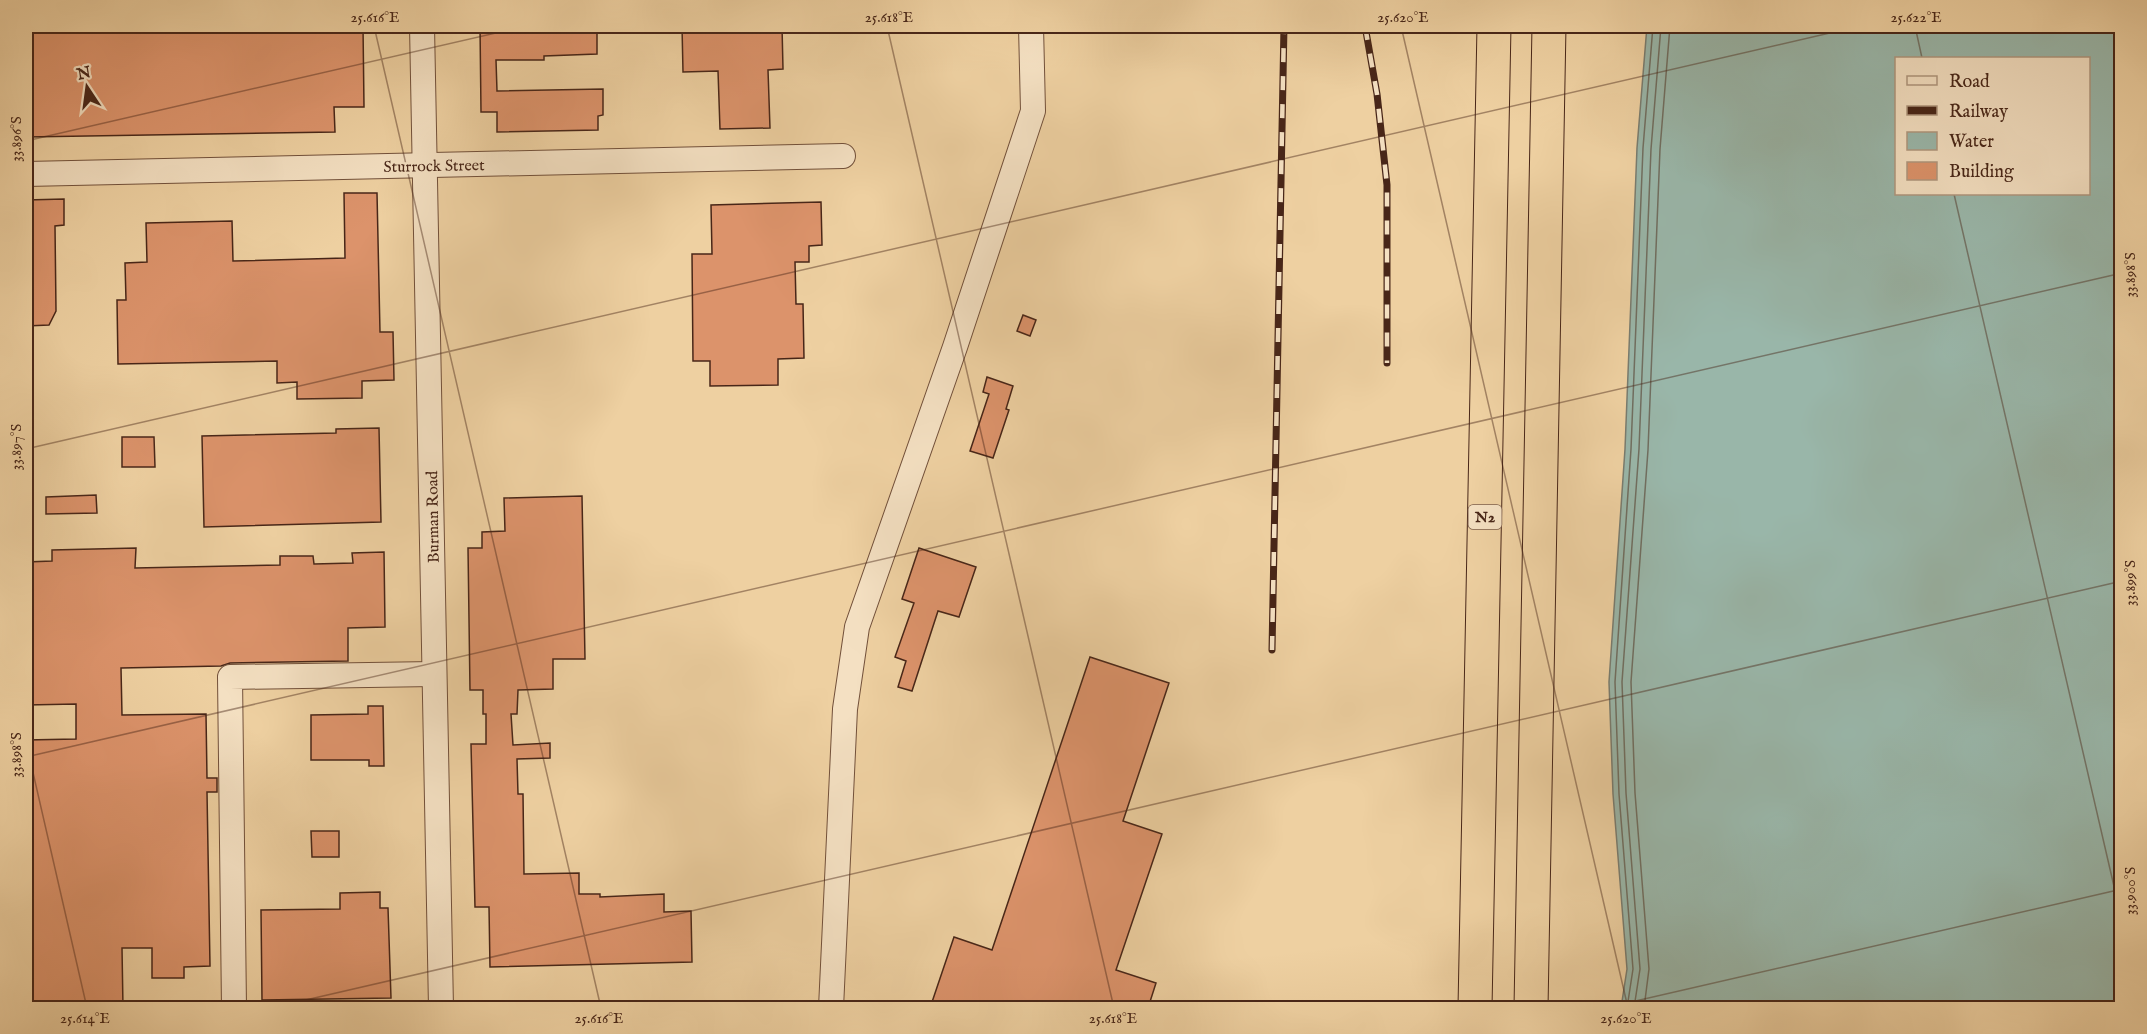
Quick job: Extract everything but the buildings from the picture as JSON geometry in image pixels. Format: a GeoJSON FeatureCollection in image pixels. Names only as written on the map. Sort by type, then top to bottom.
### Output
{"type":"FeatureCollection","features":[{"type":"Feature","properties":{"kind":"highway","name":"N2"},"geometry":{"type":"LineString","coordinates":[[1475,1008],[1494,26]]}},
{"type":"Feature","properties":{"kind":"highway"},"geometry":{"type":"LineString","coordinates":[[1531,1008],[1549,26]]}},
{"type":"Feature","properties":{"kind":"street","name":"Burman Road"},"geometry":{"type":"LineString","coordinates":[[422,26],[441,1008]]}},
{"type":"Feature","properties":{"kind":"street"},"geometry":{"type":"LineString","coordinates":[[831,1008],[845,709],[857,627],[956,347],[1033,111],[1031,26]]}},
{"type":"Feature","properties":{"kind":"street","name":"Sturrock Street"},"geometry":{"type":"LineString","coordinates":[[26,174],[843,156]]}},
{"type":"Feature","properties":{"kind":"street"},"geometry":{"type":"LineString","coordinates":[[234,1008],[230,677],[434,674]]}},
{"type":"Feature","properties":{"kind":"water"},"geometry":{"type":"Polygon","coordinates":[[[1647,26],[2121,26],[2121,1008],[1621,1008],[1627,969],[1613,794],[1609,682],[1625,449],[1637,148],[1647,26]]]}},
{"type":"Feature","properties":{"kind":"railway"},"geometry":{"type":"LineString","coordinates":[[1272,650],[1284,26]]}},
{"type":"Feature","properties":{"kind":"railway"},"geometry":{"type":"LineString","coordinates":[[1365,26],[1377,94],[1387,185],[1387,363]]}}]}
